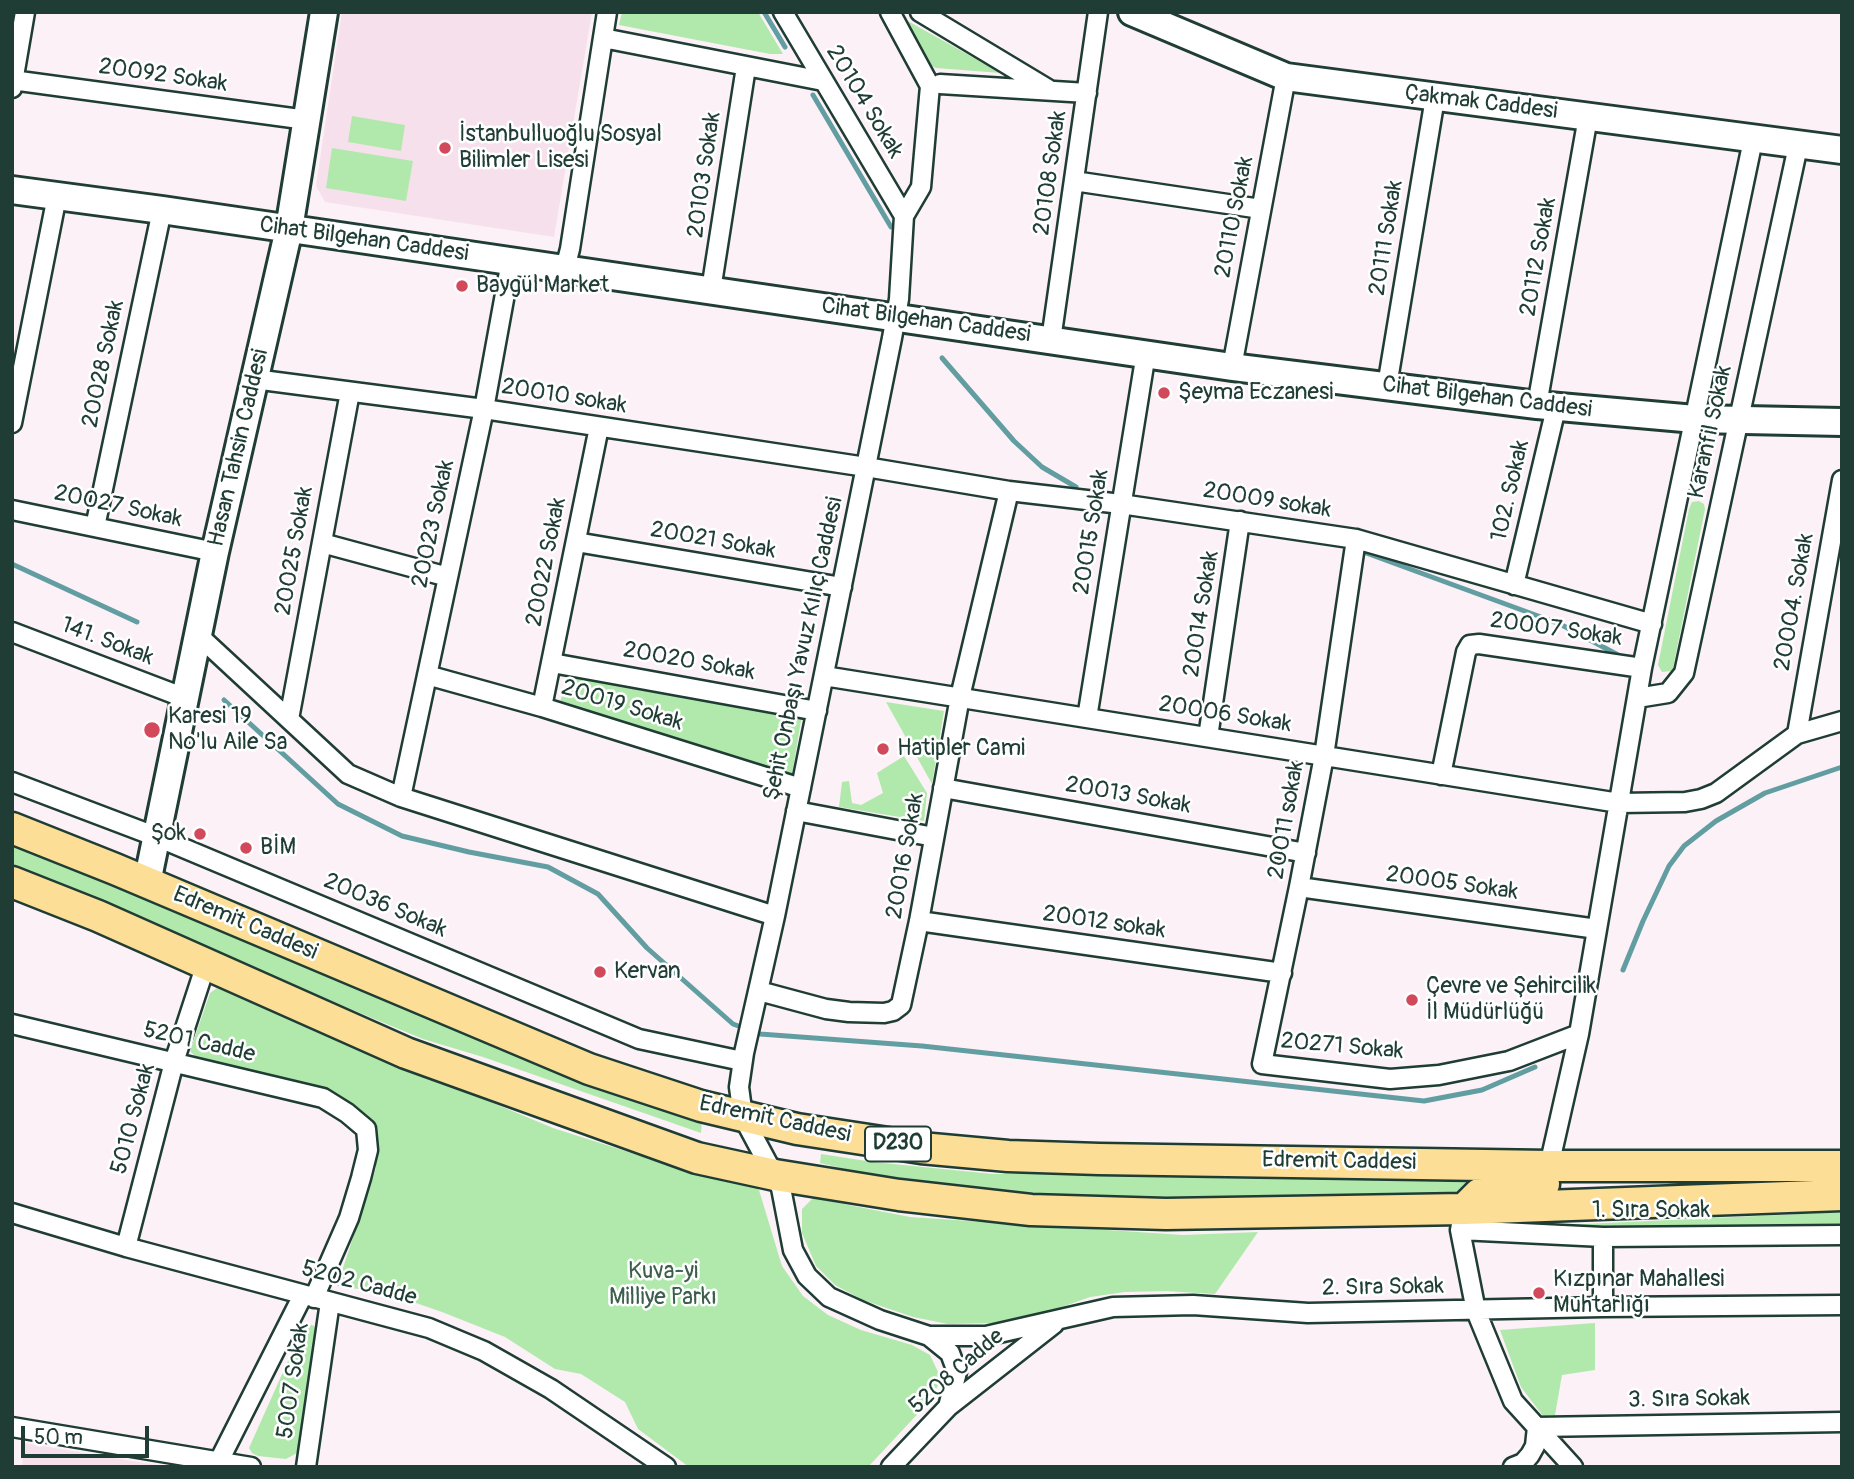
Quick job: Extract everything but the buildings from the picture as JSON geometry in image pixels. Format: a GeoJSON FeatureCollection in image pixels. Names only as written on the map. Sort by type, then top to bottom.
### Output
{"type":"FeatureCollection","features":[{"type":"Feature","properties":{"kind":"highway","name":"Edremit Caddesi"},"geometry":{"type":"LineString","coordinates":[[12,828],[589,1069],[701,1106],[797,1129],[920,1148],[1008,1156],[1549,1166],[1842,1166]]}},
{"type":"Feature","properties":{"kind":"highway","name":"Edremit Caddesi"},"geometry":{"type":"LineString","coordinates":[[12,883],[98,916],[406,1053],[697,1157],[775,1175],[899,1195],[1031,1210],[1462,1219],[1842,1195]]}},
{"type":"Feature","properties":{"kind":"highway"},"geometry":{"type":"LineString","coordinates":[[1462,1219],[1479,1194],[1499,1186],[1598,1183],[1711,1166]]}},
{"type":"Feature","properties":{"kind":"main road","name":"Hasan Tahsin Caddesi"},"geometry":{"type":"LineString","coordinates":[[147,883],[215,552],[289,229],[324,12]]}},
{"type":"Feature","properties":{"kind":"main road","name":"Çakmak Caddesi"},"geometry":{"type":"LineString","coordinates":[[1132,12],[1286,76],[1842,150]]}},
{"type":"Feature","properties":{"kind":"main road","name":"Cihat Bilgehan Caddesi"},"geometry":{"type":"LineString","coordinates":[[12,190],[1232,366],[1546,407],[1695,419],[1842,422]]}},
{"type":"Feature","properties":{"kind":"street"},"geometry":{"type":"LineString","coordinates":[[13,83],[24,12]]}},
{"type":"Feature","properties":{"kind":"street"},"geometry":{"type":"LineString","coordinates":[[565,268],[607,12]]}},
{"type":"Feature","properties":{"kind":"street","name":"20104 Sokak"},"geometry":{"type":"LineString","coordinates":[[783,12],[904,216]]}},
{"type":"Feature","properties":{"kind":"street"},"geometry":{"type":"LineString","coordinates":[[890,12],[930,86],[921,187],[904,216]]}},
{"type":"Feature","properties":{"kind":"street"},"geometry":{"type":"LineString","coordinates":[[919,12],[1048,89]]}},
{"type":"Feature","properties":{"kind":"street","name":"20108 Sokak"},"geometry":{"type":"LineString","coordinates":[[1051,340],[1098,12]]}},
{"type":"Feature","properties":{"kind":"street"},"geometry":{"type":"LineString","coordinates":[[603,38],[823,81]]}},
{"type":"Feature","properties":{"kind":"street","name":"20103 Sokak"},"geometry":{"type":"LineString","coordinates":[[711,290],[746,66]]}},
{"type":"Feature","properties":{"kind":"street","name":"20110 Sokak"},"geometry":{"type":"LineString","coordinates":[[1232,366],[1286,76]]}},
{"type":"Feature","properties":{"kind":"street","name":"20092 Sokak"},"geometry":{"type":"LineString","coordinates":[[13,83],[307,120]]}},
{"type":"Feature","properties":{"kind":"street"},"geometry":{"type":"LineString","coordinates":[[940,84],[1087,93]]}},
{"type":"Feature","properties":{"kind":"street","name":"20111 Sokak"},"geometry":{"type":"LineString","coordinates":[[1387,386],[1435,97]]}},
{"type":"Feature","properties":{"kind":"street","name":"20112 Sokak"},"geometry":{"type":"LineString","coordinates":[[1546,407],[1588,117]]}},
{"type":"Feature","properties":{"kind":"street","name":"Karanfil Sokak"},"geometry":{"type":"LineString","coordinates":[[1549,1166],[1579,1034],[1637,698],[1753,140]]}},
{"type":"Feature","properties":{"kind":"street","name":"Karanfil Sokak"},"geometry":{"type":"LineString","coordinates":[[1637,698],[1668,693],[1684,673],[1798,146]]}},
{"type":"Feature","properties":{"kind":"street"},"geometry":{"type":"LineString","coordinates":[[1074,181],[1261,209]]}},
{"type":"Feature","properties":{"kind":"street"},"geometry":{"type":"LineString","coordinates":[[12,422],[57,196]]}},
{"type":"Feature","properties":{"kind":"street","name":"20028 Sokak"},"geometry":{"type":"LineString","coordinates":[[95,527],[162,210]]}},
{"type":"Feature","properties":{"kind":"street","name":"Şehit Onbaşı Yavuz Kılıç Caddesi"},"geometry":{"type":"LineString","coordinates":[[743,1117],[739,1087],[743,1057],[775,916],[895,317],[904,216]]}},
{"type":"Feature","properties":{"kind":"street","name":"20023 Sokak"},"geometry":{"type":"LineString","coordinates":[[401,797],[484,410],[511,261]]}},
{"type":"Feature","properties":{"kind":"street","name":"20015 Sokak"},"geometry":{"type":"LineString","coordinates":[[1087,718],[1146,353]]}},
{"type":"Feature","properties":{"kind":"street","name":"20010 sokak"},"geometry":{"type":"LineString","coordinates":[[254,379],[866,467]]}},
{"type":"Feature","properties":{"kind":"street","name":"20025 Sokak"},"geometry":{"type":"LineString","coordinates":[[289,719],[349,392]]}},
{"type":"Feature","properties":{"kind":"street","name":"102. Sokak"},"geometry":{"type":"LineString","coordinates":[[1514,585],[1546,407]]}},
{"type":"Feature","properties":{"kind":"street","name":"20022 Sokak"},"geometry":{"type":"LineString","coordinates":[[542,707],[599,427]]}},
{"type":"Feature","properties":{"kind":"street","name":"20009 sokak"},"geometry":{"type":"LineString","coordinates":[[866,467],[1009,491],[1121,504],[1239,528],[1356,540],[1652,624]]}},
{"type":"Feature","properties":{"kind":"street","name":"20004. Sokak"},"geometry":{"type":"LineString","coordinates":[[1797,734],[1842,480]]}},
{"type":"Feature","properties":{"kind":"street","name":"20016 Sokak"},"geometry":{"type":"LineString","coordinates":[[759,991],[826,1009],[872,1014],[894,1011],[901,1005],[960,698],[1009,491]]}},
{"type":"Feature","properties":{"kind":"street","name":"20027 Sokak"},"geometry":{"type":"LineString","coordinates":[[12,510],[215,552]]}},
{"type":"Feature","properties":{"kind":"street","name":"20014 Sokak"},"geometry":{"type":"LineString","coordinates":[[1208,737],[1239,528]]}},
{"type":"Feature","properties":{"kind":"street","name":"20011 sokak"},"geometry":{"type":"LineString","coordinates":[[1262,1064],[1324,756],[1356,540]]}},
{"type":"Feature","properties":{"kind":"street","name":"20021 Sokak"},"geometry":{"type":"LineString","coordinates":[[576,542],[842,587]]}},
{"type":"Feature","properties":{"kind":"street"},"geometry":{"type":"LineString","coordinates":[[322,543],[448,578]]}},
{"type":"Feature","properties":{"kind":"street","name":"141. Sokak"},"geometry":{"type":"LineString","coordinates":[[12,632],[185,698]]}},
{"type":"Feature","properties":{"kind":"street"},"geometry":{"type":"LineString","coordinates":[[198,635],[348,774],[401,797],[775,916]]}},
{"type":"Feature","properties":{"kind":"street","name":"20007 Sokak"},"geometry":{"type":"LineString","coordinates":[[1441,775],[1466,652],[1470,645],[1479,644],[1643,668]]}},
{"type":"Feature","properties":{"kind":"street","name":"20020 Sokak"},"geometry":{"type":"LineString","coordinates":[[551,663],[817,710]]}},
{"type":"Feature","properties":{"kind":"street","name":"20019 Sokak"},"geometry":{"type":"LineString","coordinates":[[427,675],[542,707],[801,788]]}},
{"type":"Feature","properties":{"kind":"street","name":"20006 Sokak"},"geometry":{"type":"LineString","coordinates":[[824,676],[1619,803],[1685,802],[1701,799],[1716,793],[1797,734],[1842,721]]}},
{"type":"Feature","properties":{"kind":"street","name":"20036 Sokak"},"geometry":{"type":"LineString","coordinates":[[12,782],[157,837],[639,1039],[743,1057]]}},
{"type":"Feature","properties":{"kind":"street","name":"20013 Sokak"},"geometry":{"type":"LineString","coordinates":[[943,788],[1306,853]]}},
{"type":"Feature","properties":{"kind":"street"},"geometry":{"type":"LineString","coordinates":[[796,811],[934,837]]}},
{"type":"Feature","properties":{"kind":"street","name":"20005 Sokak"},"geometry":{"type":"LineString","coordinates":[[1299,887],[1597,929]]}},
{"type":"Feature","properties":{"kind":"street","name":"20012 sokak"},"geometry":{"type":"LineString","coordinates":[[919,921],[1282,973]]}},
{"type":"Feature","properties":{"kind":"street","name":"5010 Sokak"},"geometry":{"type":"LineString","coordinates":[[126,1247],[174,1062],[206,964]]}},
{"type":"Feature","properties":{"kind":"street","name":"5201 Cadde"},"geometry":{"type":"LineString","coordinates":[[12,1024],[323,1098],[366,1129],[368,1150],[361,1178],[349,1217],[316,1299]]}},
{"type":"Feature","properties":{"kind":"street","name":"20271 Sokak"},"geometry":{"type":"LineString","coordinates":[[1262,1064],[1390,1079],[1439,1075],[1509,1061],[1579,1034]]}},
{"type":"Feature","properties":{"kind":"street"},"geometry":{"type":"LineString","coordinates":[[743,1117],[775,1175],[793,1250],[807,1276],[829,1297],[880,1320],[929,1335],[950,1353],[957,1372],[948,1407]]}},
{"type":"Feature","properties":{"kind":"street","name":"5202 Cadde"},"geometry":{"type":"LineString","coordinates":[[12,1213],[126,1247],[429,1328],[484,1351],[551,1389],[666,1467]]}},
{"type":"Feature","properties":{"kind":"street"},"geometry":{"type":"LineString","coordinates":[[1462,1219],[1476,1311],[1513,1401],[1573,1467]]}},
{"type":"Feature","properties":{"kind":"street","name":"1. Sıra Sokak"},"geometry":{"type":"LineString","coordinates":[[1462,1219],[1603,1237],[1842,1235]]}},
{"type":"Feature","properties":{"kind":"street"},"geometry":{"type":"LineString","coordinates":[[1603,1237],[1603,1307]]}},
{"type":"Feature","properties":{"kind":"street"},"geometry":{"type":"LineString","coordinates":[[219,1461],[316,1299]]}},
{"type":"Feature","properties":{"kind":"street","name":"5007 Sokak"},"geometry":{"type":"LineString","coordinates":[[306,1467],[316,1299]]}},
{"type":"Feature","properties":{"kind":"street","name":"2. Sıra Sokak"},"geometry":{"type":"LineString","coordinates":[[929,1335],[986,1336],[1113,1307],[1194,1305],[1308,1313],[1842,1305]]}},
{"type":"Feature","properties":{"kind":"street","name":"5208 Cadde"},"geometry":{"type":"LineString","coordinates":[[891,1467],[948,1407],[1059,1320]]}},
{"type":"Feature","properties":{"kind":"street","name":"3. Sıra Sokak"},"geometry":{"type":"LineString","coordinates":[[1537,1427],[1842,1422]]}},
{"type":"Feature","properties":{"kind":"street"},"geometry":{"type":"LineString","coordinates":[[12,1427],[251,1467]]}},
{"type":"Feature","properties":{"kind":"street"},"geometry":{"type":"LineString","coordinates":[[1513,1467],[1523,1463],[1530,1455],[1535,1446],[1537,1427]]}},
{"type":"Feature","properties":{"kind":"street"},"geometry":{"type":"LineString","coordinates":[[635,1467],[640,1449]]}},
{"type":"Feature","properties":{"kind":"shaded area","name":"İstanbulluoğlu Sosyal Bilimler Lisesi"},"geometry":{"type":"Polygon","coordinates":[[[342,12],[592,12],[554,237],[325,202],[316,186],[342,12]]]}},
{"type":"Feature","properties":{"kind":"shaded area"},"geometry":{"type":"Polygon","coordinates":[[[24,1443],[168,1467],[22,1467],[24,1443]]]}},
{"type":"Feature","properties":{"kind":"green space"},"geometry":{"type":"Polygon","coordinates":[[[622,12],[758,12],[783,54],[770,54],[619,25],[622,12]]]}},
{"type":"Feature","properties":{"kind":"green space"},"geometry":{"type":"Polygon","coordinates":[[[906,20],[1001,73],[932,66],[906,20]]]}},
{"type":"Feature","properties":{"kind":"green space"},"geometry":{"type":"Polygon","coordinates":[[[352,116],[405,125],[401,151],[348,142],[352,116]]]}},
{"type":"Feature","properties":{"kind":"green space"},"geometry":{"type":"Polygon","coordinates":[[[332,148],[413,161],[406,201],[326,188],[332,148]]]}},
{"type":"Feature","properties":{"kind":"green space"},"geometry":{"type":"Polygon","coordinates":[[[1699,501],[1704,504],[1705,509],[1673,668],[1671,671],[1662,672],[1658,665],[1689,509],[1692,502],[1699,501]]]}},
{"type":"Feature","properties":{"kind":"green space"},"geometry":{"type":"Polygon","coordinates":[[[569,673],[802,715],[792,774],[560,702],[569,673]]]}},
{"type":"Feature","properties":{"kind":"green space"},"geometry":{"type":"Polygon","coordinates":[[[886,702],[944,711],[932,784],[886,702]]]}},
{"type":"Feature","properties":{"kind":"green space"},"geometry":{"type":"Polygon","coordinates":[[[904,756],[927,793],[924,821],[839,807],[842,782],[849,781],[852,803],[861,805],[883,793],[877,773],[904,756]]]}},
{"type":"Feature","properties":{"kind":"green space"},"geometry":{"type":"Polygon","coordinates":[[[12,845],[702,1121],[701,1133],[483,1057],[423,1039],[251,968],[12,868],[12,845]]]}},
{"type":"Feature","properties":{"kind":"green space","name":"Kuva-yi Milliye Parkı"},"geometry":{"type":"Polygon","coordinates":[[[217,988],[553,1128],[666,1164],[753,1183],[759,1190],[782,1266],[803,1296],[828,1315],[861,1330],[912,1345],[930,1355],[938,1372],[939,1384],[926,1405],[868,1467],[689,1467],[638,1429],[625,1402],[581,1374],[555,1369],[505,1337],[442,1312],[387,1293],[337,1286],[376,1168],[374,1122],[338,1094],[196,1057],[190,1051],[210,993],[217,988]]]}},
{"type":"Feature","properties":{"kind":"green space"},"geometry":{"type":"Polygon","coordinates":[[[821,1154],[993,1174],[1105,1172],[1499,1180],[1459,1195],[1331,1200],[1087,1200],[975,1191],[870,1175],[820,1163],[821,1154]]]}},
{"type":"Feature","properties":{"kind":"green space"},"geometry":{"type":"Polygon","coordinates":[[[1842,1176],[1842,1183],[1659,1189],[1676,1181],[1842,1176]]]}},
{"type":"Feature","properties":{"kind":"green space"},"geometry":{"type":"Polygon","coordinates":[[[813,1198],[910,1217],[1183,1235],[1258,1232],[1215,1294],[1125,1292],[1090,1297],[1034,1317],[994,1323],[948,1324],[913,1317],[863,1300],[835,1285],[816,1266],[802,1233],[802,1209],[813,1198]]]}},
{"type":"Feature","properties":{"kind":"green space"},"geometry":{"type":"Polygon","coordinates":[[[1842,1212],[1842,1224],[1569,1231],[1564,1225],[1842,1212]]]}},
{"type":"Feature","properties":{"kind":"green space"},"geometry":{"type":"Polygon","coordinates":[[[1595,1323],[1595,1370],[1562,1375],[1555,1415],[1543,1416],[1521,1387],[1500,1330],[1595,1323]]]}},
{"type":"Feature","properties":{"kind":"green space"},"geometry":{"type":"Polygon","coordinates":[[[309,1324],[316,1330],[297,1453],[286,1459],[258,1456],[249,1448],[300,1334],[304,1326],[309,1324]]]}},
{"type":"Feature","properties":{"kind":"waterway"},"geometry":{"type":"LineString","coordinates":[[764,12],[785,47]]}},
{"type":"Feature","properties":{"kind":"waterway"},"geometry":{"type":"LineString","coordinates":[[813,95],[891,227]]}},
{"type":"Feature","properties":{"kind":"waterway"},"geometry":{"type":"LineString","coordinates":[[942,358],[1014,441],[1042,467],[1076,487]]}},
{"type":"Feature","properties":{"kind":"waterway"},"geometry":{"type":"LineString","coordinates":[[1358,550],[1560,624],[1620,656]]}},
{"type":"Feature","properties":{"kind":"waterway"},"geometry":{"type":"LineString","coordinates":[[12,564],[137,622]]}},
{"type":"Feature","properties":{"kind":"waterway"},"geometry":{"type":"LineString","coordinates":[[224,700],[338,804],[402,836],[548,867],[598,894],[647,948],[733,1024],[760,1034],[922,1046],[1424,1101],[1482,1090],[1535,1067]]}},
{"type":"Feature","properties":{"kind":"waterway"},"geometry":{"type":"LineString","coordinates":[[1623,970],[1669,866],[1684,846],[1716,821],[1765,793],[1842,767]]}},
{"type":"Feature","properties":{"kind":"place","name":"İstanbulluoğlu Sosyal Bilimler Lisesi"},"geometry":{"type":"Point","coordinates":[445,148]}},
{"type":"Feature","properties":{"kind":"place","name":"Baygül Market"},"geometry":{"type":"Point","coordinates":[462,286]}},
{"type":"Feature","properties":{"kind":"place","name":"Şeyma Eczanesi"},"geometry":{"type":"Point","coordinates":[1164,393]}},
{"type":"Feature","properties":{"kind":"place","name":"Karesi 19 No'lu Aile Sa"},"geometry":{"type":"Point","coordinates":[152,730]}},
{"type":"Feature","properties":{"kind":"place","name":"Hatipler Cami"},"geometry":{"type":"Point","coordinates":[883,749]}},
{"type":"Feature","properties":{"kind":"place","name":"Şok"},"geometry":{"type":"Point","coordinates":[200,834]}},
{"type":"Feature","properties":{"kind":"place","name":"BİM"},"geometry":{"type":"Point","coordinates":[246,848]}},
{"type":"Feature","properties":{"kind":"place","name":"Kervan"},"geometry":{"type":"Point","coordinates":[600,972]}},
{"type":"Feature","properties":{"kind":"place","name":"Çevre ve Şehircilik İl Müdürlüğü"},"geometry":{"type":"Point","coordinates":[1412,1000]}},
{"type":"Feature","properties":{"kind":"place","name":"Kızpınar Mahallesi Muhtarlığı"},"geometry":{"type":"Point","coordinates":[1539,1293]}}]}
